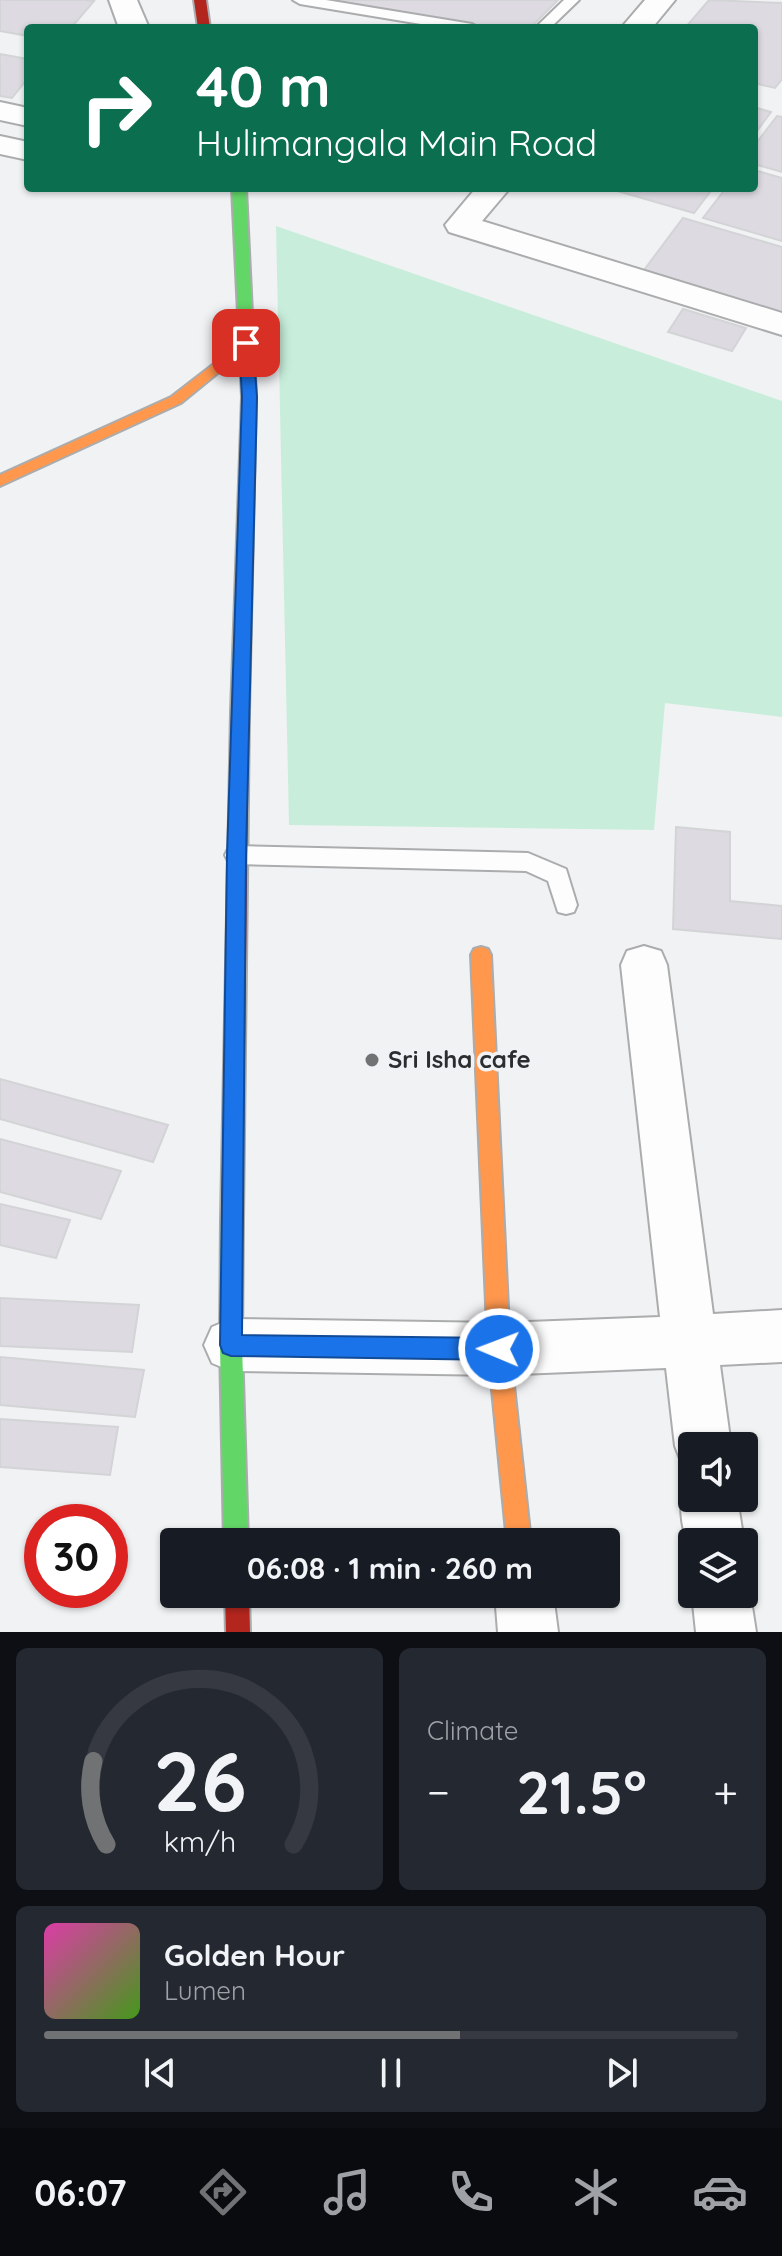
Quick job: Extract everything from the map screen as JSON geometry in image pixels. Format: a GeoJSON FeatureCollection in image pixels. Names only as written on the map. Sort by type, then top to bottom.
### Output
{"type":"FeatureCollection","features":[{"type":"Feature","properties":{"kind":"street"},"geometry":{"type":"LineString","coordinates":[[123,0],[132,24]]}},
{"type":"Feature","properties":{"kind":"street"},"geometry":{"type":"LineString","coordinates":[[200,0],[203,24]]}},
{"type":"Feature","properties":{"kind":"street"},"geometry":{"type":"LineString","coordinates":[[640,24],[661,0]]}},
{"type":"Feature","properties":{"kind":"street"},"geometry":{"type":"LineString","coordinates":[[0,111],[24,116]]}},
{"type":"Feature","properties":{"kind":"street"},"geometry":{"type":"LineString","coordinates":[[0,145],[24,150]]}},
{"type":"Feature","properties":{"kind":"street"},"geometry":{"type":"LineString","coordinates":[[232,192],[249,397],[236,855],[231,1345],[236,1528]]}},
{"type":"Feature","properties":{"kind":"street"},"geometry":{"type":"LineString","coordinates":[[490,192],[461,225],[782,324]]}},
{"type":"Feature","properties":{"kind":"street"},"geometry":{"type":"LineString","coordinates":[[0,481],[176,400],[246,343]]}},
{"type":"Feature","properties":{"kind":"street"},"geometry":{"type":"LineString","coordinates":[[481,955],[499,1349],[518,1528]]}},
{"type":"Feature","properties":{"kind":"street"},"geometry":{"type":"LineString","coordinates":[[644,965],[671,1207],[701,1432]]}},
{"type":"Feature","properties":{"kind":"street"},"geometry":{"type":"LineString","coordinates":[[231,1345],[499,1349],[782,1336]]}},
{"type":"Feature","properties":{"kind":"street"},"geometry":{"type":"LineString","coordinates":[[237,1608],[238,1632]]}},
{"type":"Feature","properties":{"kind":"street"},"geometry":{"type":"LineString","coordinates":[[525,1608],[528,1632]]}},
{"type":"Feature","properties":{"kind":"street"},"geometry":{"type":"LineString","coordinates":[[723,1608],[726,1632]]}},
{"type":"Feature","properties":{"kind":"lane"},"geometry":{"type":"LineString","coordinates":[[300,0],[447,24]]}},
{"type":"Feature","properties":{"kind":"lane"},"geometry":{"type":"LineString","coordinates":[[546,24],[572,0]]}},
{"type":"Feature","properties":{"kind":"lane"},"geometry":{"type":"LineString","coordinates":[[236,855],[528,862],[558,875],[566,905]]}},
{"type":"Feature","properties":{"kind":"green space"},"geometry":{"type":"Polygon","coordinates":[[[276,226],[782,401],[782,717],[665,703],[654,830],[289,825],[276,226]]]}},
{"type":"Feature","properties":{"kind":"building"},"geometry":{"type":"Polygon","coordinates":[[[0,0],[94,1],[74,24],[24,24],[24,35],[0,31],[0,0]]]}},
{"type":"Feature","properties":{"kind":"building"},"geometry":{"type":"Polygon","coordinates":[[[319,0],[558,0],[534,24],[467,24],[319,0]]]}},
{"type":"Feature","properties":{"kind":"building"},"geometry":{"type":"Polygon","coordinates":[[[709,0],[782,3],[782,79],[775,88],[758,84],[758,24],[688,24],[709,0]]]}},
{"type":"Feature","properties":{"kind":"building"},"geometry":{"type":"Polygon","coordinates":[[[0,54],[24,58],[24,83],[12,98],[0,96],[0,54]]]}},
{"type":"Feature","properties":{"kind":"building"},"geometry":{"type":"Polygon","coordinates":[[[758,108],[771,112],[758,130],[758,108]]]}},
{"type":"Feature","properties":{"kind":"building"},"geometry":{"type":"Polygon","coordinates":[[[777,116],[782,117],[782,172],[758,165],[758,141],[777,116]]]}},
{"type":"Feature","properties":{"kind":"building"},"geometry":{"type":"Polygon","coordinates":[[[758,171],[782,178],[782,241],[703,218],[723,192],[758,192],[758,171]]]}},
{"type":"Feature","properties":{"kind":"building"},"geometry":{"type":"Polygon","coordinates":[[[621,192],[710,192],[694,213],[621,192]]]}},
{"type":"Feature","properties":{"kind":"building"},"geometry":{"type":"Polygon","coordinates":[[[683,218],[782,247],[782,312],[644,270],[683,218]]]}},
{"type":"Feature","properties":{"kind":"building"},"geometry":{"type":"Polygon","coordinates":[[[683,309],[746,328],[732,351],[668,332],[683,309]]]}},
{"type":"Feature","properties":{"kind":"building"},"geometry":{"type":"Polygon","coordinates":[[[676,827],[730,832],[730,901],[782,906],[782,939],[673,929],[676,827]]]}},
{"type":"Feature","properties":{"kind":"building"},"geometry":{"type":"Polygon","coordinates":[[[0,1079],[168,1125],[153,1162],[0,1119],[0,1079]]]}},
{"type":"Feature","properties":{"kind":"building"},"geometry":{"type":"Polygon","coordinates":[[[0,1139],[121,1171],[101,1219],[0,1192],[0,1139]]]}},
{"type":"Feature","properties":{"kind":"building"},"geometry":{"type":"Polygon","coordinates":[[[0,1204],[70,1220],[56,1258],[0,1245],[0,1204]]]}},
{"type":"Feature","properties":{"kind":"building"},"geometry":{"type":"Polygon","coordinates":[[[0,1298],[139,1305],[132,1352],[0,1346],[0,1298]]]}},
{"type":"Feature","properties":{"kind":"building"},"geometry":{"type":"Polygon","coordinates":[[[0,1357],[144,1370],[135,1417],[0,1405],[0,1357]]]}},
{"type":"Feature","properties":{"kind":"building"},"geometry":{"type":"Polygon","coordinates":[[[0,1419],[118,1427],[110,1475],[0,1467],[0,1419]]]}},
{"type":"Feature","properties":{"kind":"traffic: fast"},"geometry":{"type":"LineString","coordinates":[[239,192],[249,397],[240,712]]}},
{"type":"Feature","properties":{"kind":"traffic: fast"},"geometry":{"type":"LineString","coordinates":[[232,1219],[231,1345],[236,1528]]}},
{"type":"Feature","properties":{"kind":"traffic: slow"},"geometry":{"type":"LineString","coordinates":[[0,481],[176,400],[246,343]]}},
{"type":"Feature","properties":{"kind":"traffic: slow"},"geometry":{"type":"LineString","coordinates":[[481,955],[499,1349],[518,1528]]}},
{"type":"Feature","properties":{"kind":"traffic: jam"},"geometry":{"type":"LineString","coordinates":[[200,0],[203,24]]}},
{"type":"Feature","properties":{"kind":"traffic: jam"},"geometry":{"type":"LineString","coordinates":[[232,1219],[240,712]]}},
{"type":"Feature","properties":{"kind":"traffic: jam"},"geometry":{"type":"LineString","coordinates":[[237,1608],[238,1632]]}},
{"type":"Feature","properties":{"kind":"place","name":"Sri Isha cafe"},"geometry":{"type":"Point","coordinates":[372,1060]}},
{"type":"Feature","properties":{"kind":"route"},"geometry":{"type":"LineString","coordinates":[[246,343],[249,397],[236,855],[231,1345],[499,1349]]}}]}
